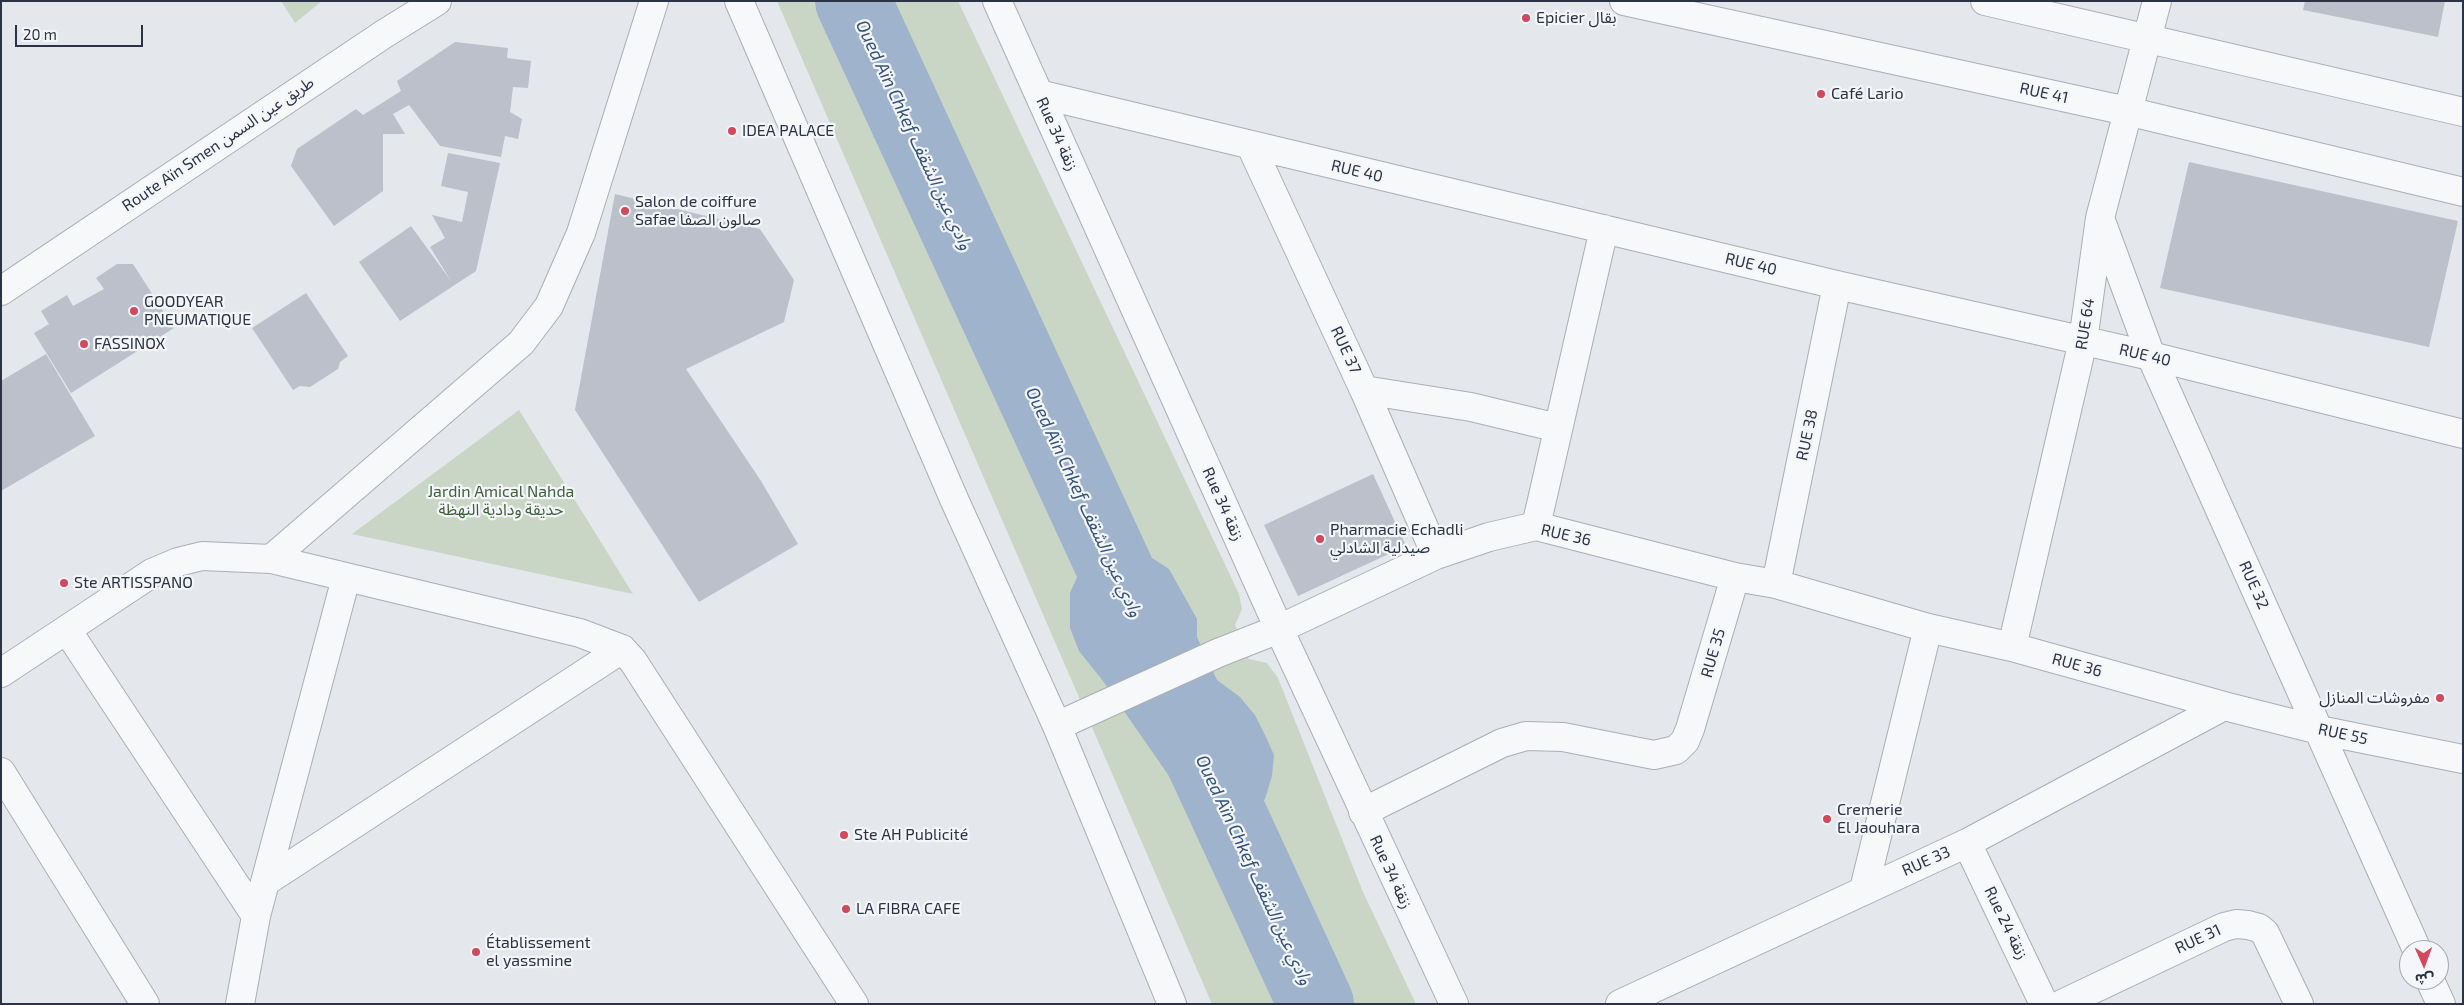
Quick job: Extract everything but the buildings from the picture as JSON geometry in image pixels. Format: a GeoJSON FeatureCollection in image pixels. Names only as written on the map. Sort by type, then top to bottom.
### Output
{"type":"FeatureCollection","features":[{"type":"Feature","properties":{"kind":"street","name":"Route Aïn Smen طريق عين السمن"},"geometry":{"type":"LineString","coordinates":[[1,291],[375,39],[437,1]]}},
{"type":"Feature","properties":{"kind":"street"},"geometry":{"type":"LineString","coordinates":[[271,559],[521,343],[549,306],[581,232],[654,1]]}},
{"type":"Feature","properties":{"kind":"street"},"geometry":{"type":"LineString","coordinates":[[739,1],[954,500],[1057,726],[1172,1004]]}},
{"type":"Feature","properties":{"kind":"street","name":"Rue 34 زنقة"},"geometry":{"type":"LineString","coordinates":[[997,1],[1362,812],[1454,1004]]}},
{"type":"Feature","properties":{"kind":"street","name":"RUE 41"},"geometry":{"type":"LineString","coordinates":[[1624,1],[1654,4],[2127,111],[2463,192]]}},
{"type":"Feature","properties":{"kind":"street"},"geometry":{"type":"LineString","coordinates":[[1985,1],[2463,112]]}},
{"type":"Feature","properties":{"kind":"street","name":"RUE 64"},"geometry":{"type":"LineString","coordinates":[[2012,647],[2083,341],[2100,218],[2127,111],[2158,1]]}},
{"type":"Feature","properties":{"kind":"street","name":"RUE 40"},"geometry":{"type":"LineString","coordinates":[[1039,94],[1837,285],[2151,356],[2463,434]]}},
{"type":"Feature","properties":{"kind":"street","name":"RUE 37"},"geometry":{"type":"LineString","coordinates":[[1251,146],[1364,390],[1436,555]]}},
{"type":"Feature","properties":{"kind":"street","name":"RUE 32"},"geometry":{"type":"LineString","coordinates":[[2100,218],[2151,356],[2413,940]]}},
{"type":"Feature","properties":{"kind":"street"},"geometry":{"type":"LineString","coordinates":[[1536,526],[1604,229]]}},
{"type":"Feature","properties":{"kind":"street","name":"RUE 38"},"geometry":{"type":"LineString","coordinates":[[1776,584],[1837,285]]}},
{"type":"Feature","properties":{"kind":"street"},"geometry":{"type":"LineString","coordinates":[[1364,390],[1471,407],[1558,428]]}},
{"type":"Feature","properties":{"kind":"street","name":"RUE 36"},"geometry":{"type":"LineString","coordinates":[[1057,726],[1218,653],[1279,629],[1436,555],[1489,537],[1536,526],[1735,576],[1776,584],[1928,628],[2012,647],[2224,706]]}},
{"type":"Feature","properties":{"kind":"street"},"geometry":{"type":"LineString","coordinates":[[1,673],[152,573],[178,562],[202,556],[271,559],[580,633],[622,648],[633,661],[854,1004]]}},
{"type":"Feature","properties":{"kind":"street","name":"RUE 35"},"geometry":{"type":"LineString","coordinates":[[1362,812],[1502,743],[1526,736],[1563,737],[1654,755],[1676,750],[1685,741],[1690,729],[1735,576]]}},
{"type":"Feature","properties":{"kind":"street"},"geometry":{"type":"LineString","coordinates":[[240,1004],[256,916],[346,578]]}},
{"type":"Feature","properties":{"kind":"street"},"geometry":{"type":"LineString","coordinates":[[1864,889],[1928,628]]}},
{"type":"Feature","properties":{"kind":"street"},"geometry":{"type":"LineString","coordinates":[[67,630],[256,916]]}},
{"type":"Feature","properties":{"kind":"street"},"geometry":{"type":"LineString","coordinates":[[265,882],[622,648]]}},
{"type":"Feature","properties":{"kind":"street","name":"RUE 55"},"geometry":{"type":"LineString","coordinates":[[2224,706],[2319,730],[2463,759]]}},
{"type":"Feature","properties":{"kind":"street","name":"RUE 33"},"geometry":{"type":"LineString","coordinates":[[1620,1004],[1864,889],[1967,843],[2224,706]]}},
{"type":"Feature","properties":{"kind":"street"},"geometry":{"type":"LineString","coordinates":[[1,772],[145,1004]]}},
{"type":"Feature","properties":{"kind":"street","name":"Rue 24 زنقة"},"geometry":{"type":"LineString","coordinates":[[1967,843],[2044,1004]]}},
{"type":"Feature","properties":{"kind":"street","name":"RUE 31"},"geometry":{"type":"LineString","coordinates":[[2062,1004],[2224,927],[2248,924],[2265,933],[2300,1004]]}},
{"type":"Feature","properties":{"kind":"street"},"geometry":{"type":"LineString","coordinates":[[2435,990],[2441,1004]]}},
{"type":"Feature","properties":{"kind":"green space"},"geometry":{"type":"Polygon","coordinates":[[[281,1],[322,1],[295,23],[281,1]]]}},
{"type":"Feature","properties":{"kind":"green space"},"geometry":{"type":"Polygon","coordinates":[[[777,1],[958,1],[1239,594],[1242,609],[1235,625],[1249,659],[1267,663],[1278,678],[1363,892],[1416,1004],[1212,1004],[777,1]]]}},
{"type":"Feature","properties":{"kind":"green space","name":"Jardin Amical Nahda حديقة ودادية النهظة"},"geometry":{"type":"Polygon","coordinates":[[[519,410],[633,594],[352,534],[519,410]]]}},
{"type":"Feature","properties":{"kind":"water"},"geometry":{"type":"Polygon","coordinates":[[[1120,542],[1146,554],[1169,569],[1197,619],[1197,637],[1217,680],[1240,697],[1255,715],[1266,737],[1274,755],[1272,776],[1265,799],[1243,815],[1225,821],[1216,820],[1185,799],[1103,681],[1079,651],[1070,628],[1070,593],[1082,566],[1104,545],[1120,542]]]}},
{"type":"Feature","properties":{"kind":"waterway","name":"Oued Aïn Chkef وادي عين الشقف"},"geometry":{"type":"LineString","coordinates":[[853,1],[1316,1004]]}},
{"type":"Feature","properties":{"kind":"place","name":"Epicier بقال"},"geometry":{"type":"Point","coordinates":[1526,18]}},
{"type":"Feature","properties":{"kind":"place","name":"Café Lario"},"geometry":{"type":"Point","coordinates":[1821,94]}},
{"type":"Feature","properties":{"kind":"place","name":"IDEA PALACE"},"geometry":{"type":"Point","coordinates":[732,131]}},
{"type":"Feature","properties":{"kind":"place","name":"Salon de coiffure Safae صالون الصفا"},"geometry":{"type":"Point","coordinates":[625,211]}},
{"type":"Feature","properties":{"kind":"place","name":"GOODYEAR PNEUMATIQUE"},"geometry":{"type":"Point","coordinates":[134,311]}},
{"type":"Feature","properties":{"kind":"place","name":"FASSINOX"},"geometry":{"type":"Point","coordinates":[84,344]}},
{"type":"Feature","properties":{"kind":"place","name":"Pharmacie Echadli صيدلية الشادلي"},"geometry":{"type":"Point","coordinates":[1320,539]}},
{"type":"Feature","properties":{"kind":"place","name":"Ste ARTISSPANO"},"geometry":{"type":"Point","coordinates":[64,583]}},
{"type":"Feature","properties":{"kind":"place","name":"مفروشات المنازل"},"geometry":{"type":"Point","coordinates":[2440,698]}},
{"type":"Feature","properties":{"kind":"place","name":"Cremerie El Jaouhara"},"geometry":{"type":"Point","coordinates":[1827,819]}},
{"type":"Feature","properties":{"kind":"place","name":"Ste AH Publicité"},"geometry":{"type":"Point","coordinates":[844,835]}},
{"type":"Feature","properties":{"kind":"place","name":"LA FIBRA CAFE"},"geometry":{"type":"Point","coordinates":[846,909]}},
{"type":"Feature","properties":{"kind":"place","name":"Établissement el yassmine"},"geometry":{"type":"Point","coordinates":[476,952]}}]}
